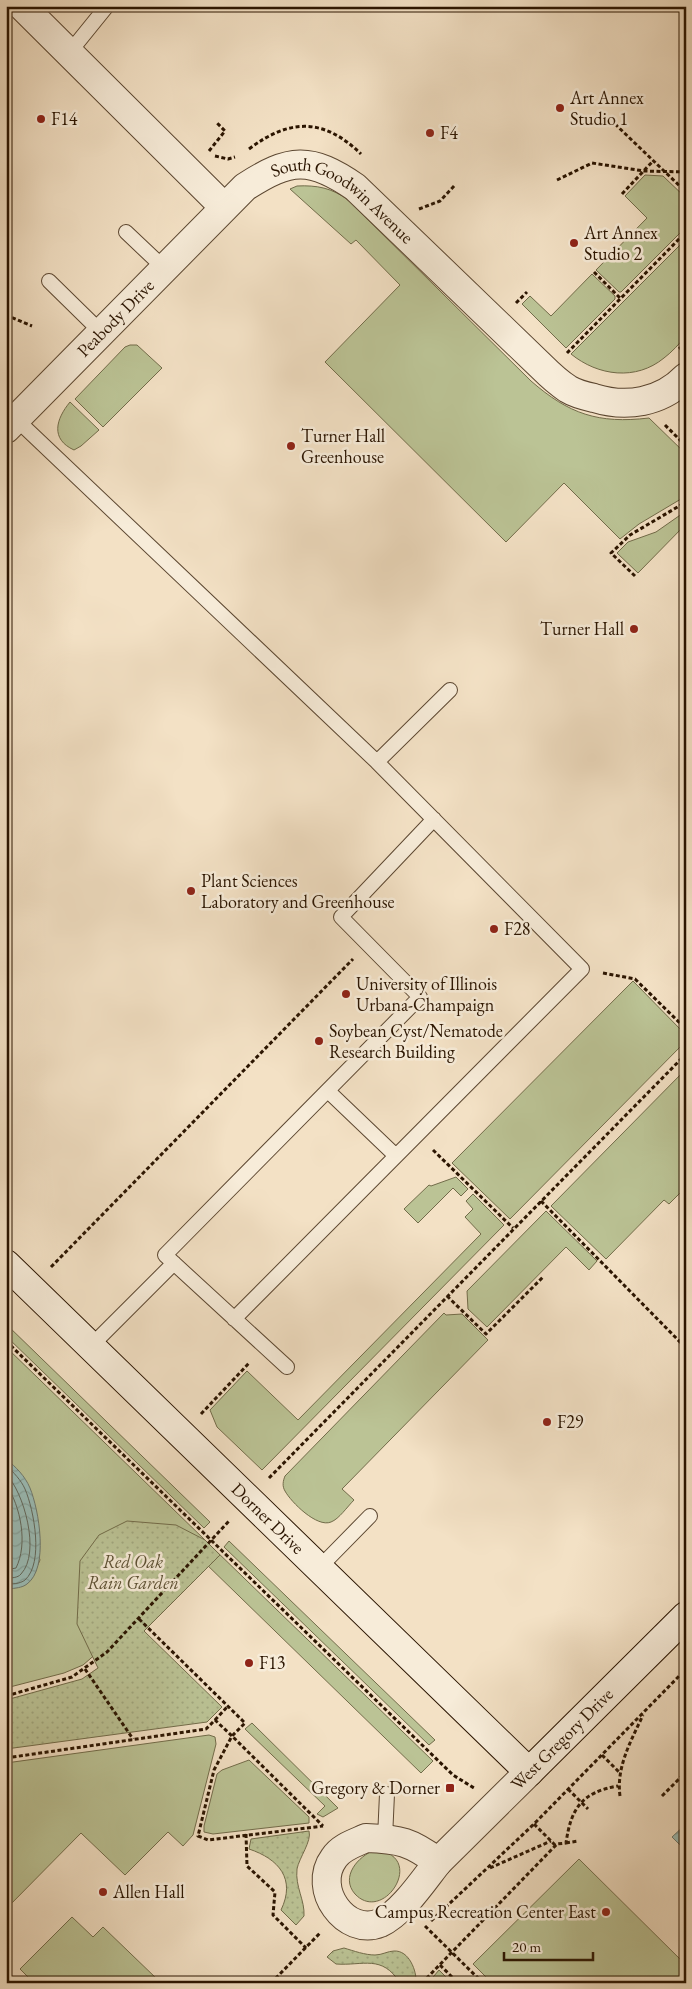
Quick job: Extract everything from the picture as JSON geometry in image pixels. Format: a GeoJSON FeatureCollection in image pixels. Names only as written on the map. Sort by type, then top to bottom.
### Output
{"type":"FeatureCollection","features":[{"type":"Feature","properties":{"kind":"street"},"geometry":{"type":"LineString","coordinates":[[22,6],[224,207]]}},
{"type":"Feature","properties":{"kind":"street","name":"South Goodwin Avenue"},"geometry":{"type":"LineString","coordinates":[[224,207],[245,187],[268,171],[292,164],[314,165],[338,175],[355,187],[542,367],[570,390],[620,404],[642,402],[664,394],[685,381]]}},
{"type":"Feature","properties":{"kind":"street","name":"Peabody Drive"},"geometry":{"type":"LineString","coordinates":[[11,424],[224,207]]}},
{"type":"Feature","properties":{"kind":"street","name":"Dorner Drive"},"geometry":{"type":"LineString","coordinates":[[6,1264],[529,1772]]}},
{"type":"Feature","properties":{"kind":"street","name":"West Gregory Drive"},"geometry":{"type":"LineString","coordinates":[[438,1862],[417,1847],[391,1838],[366,1838],[347,1846],[334,1857],[327,1872],[326,1888],[333,1905],[346,1918],[363,1924],[379,1923],[396,1912],[438,1862],[686,1616]]}},
{"type":"Feature","properties":{"kind":"lane"},"geometry":{"type":"LineString","coordinates":[[69,53],[107,6]]}},
{"type":"Feature","properties":{"kind":"lane"},"geometry":{"type":"LineString","coordinates":[[126,232],[164,268]]}},
{"type":"Feature","properties":{"kind":"lane"},"geometry":{"type":"LineString","coordinates":[[49,281],[101,332]]}},
{"type":"Feature","properties":{"kind":"lane"},"geometry":{"type":"LineString","coordinates":[[11,424],[377,762],[582,969],[234,1319]]}},
{"type":"Feature","properties":{"kind":"lane"},"geometry":{"type":"LineString","coordinates":[[377,762],[450,690]]}},
{"type":"Feature","properties":{"kind":"lane"},"geometry":{"type":"LineString","coordinates":[[287,1367],[165,1255],[420,997],[341,918],[434,819]]}},
{"type":"Feature","properties":{"kind":"lane"},"geometry":{"type":"LineString","coordinates":[[328,1091],[396,1156]]}},
{"type":"Feature","properties":{"kind":"lane"},"geometry":{"type":"LineString","coordinates":[[91,1346],[174,1263]]}},
{"type":"Feature","properties":{"kind":"lane"},"geometry":{"type":"LineString","coordinates":[[318,1568],[370,1516]]}},
{"type":"Feature","properties":{"kind":"lane"},"geometry":{"type":"LineString","coordinates":[[385,1838],[387,1794]]}},
{"type":"Feature","properties":{"kind":"path"},"geometry":{"type":"LineString","coordinates":[[209,151],[225,131],[216,122]]}},
{"type":"Feature","properties":{"kind":"path"},"geometry":{"type":"LineString","coordinates":[[615,124],[686,192]]}},
{"type":"Feature","properties":{"kind":"path"},"geometry":{"type":"LineString","coordinates":[[350,143],[364,157]]}},
{"type":"Feature","properties":{"kind":"path"},"geometry":{"type":"LineString","coordinates":[[622,194],[653,161]]}},
{"type":"Feature","properties":{"kind":"path"},"geometry":{"type":"LineString","coordinates":[[557,180],[592,163],[644,171],[686,172]]}},
{"type":"Feature","properties":{"kind":"path"},"geometry":{"type":"LineString","coordinates":[[424,216],[417,210],[440,201],[455,185]]}},
{"type":"Feature","properties":{"kind":"path"},"geometry":{"type":"LineString","coordinates":[[570,360],[565,355],[686,232]]}},
{"type":"Feature","properties":{"kind":"path"},"geometry":{"type":"LineString","coordinates":[[594,272],[620,298]]}},
{"type":"Feature","properties":{"kind":"path"},"geometry":{"type":"LineString","coordinates":[[514,305],[527,292]]}},
{"type":"Feature","properties":{"kind":"path"},"geometry":{"type":"LineString","coordinates":[[6,315],[32,326]]}},
{"type":"Feature","properties":{"kind":"path"},"geometry":{"type":"LineString","coordinates":[[674,353],[686,343]]}},
{"type":"Feature","properties":{"kind":"path"},"geometry":{"type":"LineString","coordinates":[[658,418],[686,446]]}},
{"type":"Feature","properties":{"kind":"path"},"geometry":{"type":"LineString","coordinates":[[635,576],[611,553],[630,535],[686,502]]}},
{"type":"Feature","properties":{"kind":"path"},"geometry":{"type":"LineString","coordinates":[[47,1271],[341,973],[367,943]]}},
{"type":"Feature","properties":{"kind":"path"},"geometry":{"type":"LineString","coordinates":[[582,969],[635,979],[686,1029]]}},
{"type":"Feature","properties":{"kind":"path"},"geometry":{"type":"LineString","coordinates":[[265,1482],[513,1228],[684,1057]]}},
{"type":"Feature","properties":{"kind":"path"},"geometry":{"type":"LineString","coordinates":[[417,1134],[513,1228]]}},
{"type":"Feature","properties":{"kind":"path"},"geometry":{"type":"LineString","coordinates":[[6,1164],[10,1167],[7,1231]]}},
{"type":"Feature","properties":{"kind":"path"},"geometry":{"type":"LineString","coordinates":[[541,1201],[686,1348]]}},
{"type":"Feature","properties":{"kind":"path"},"geometry":{"type":"LineString","coordinates":[[447,1296],[486,1334],[543,1277]]}},
{"type":"Feature","properties":{"kind":"path"},"geometry":{"type":"LineString","coordinates":[[6,1342],[453,1775],[469,1785]]}},
{"type":"Feature","properties":{"kind":"path"},"geometry":{"type":"LineString","coordinates":[[198,1417],[264,1347]]}},
{"type":"Feature","properties":{"kind":"path"},"geometry":{"type":"LineString","coordinates":[[6,1696],[72,1677],[107,1652],[228,1523]]}},
{"type":"Feature","properties":{"kind":"path"},"geometry":{"type":"LineString","coordinates":[[139,1619],[245,1723],[232,1736],[214,1770],[198,1836],[208,1840],[323,1826],[232,1736],[215,1720]]}},
{"type":"Feature","properties":{"kind":"path"},"geometry":{"type":"LineString","coordinates":[[85,1669],[133,1739]]}},
{"type":"Feature","properties":{"kind":"path"},"geometry":{"type":"LineString","coordinates":[[620,1796],[618,1786],[620,1772],[626,1752],[645,1712],[686,1669]]}},
{"type":"Feature","properties":{"kind":"path"},"geometry":{"type":"LineString","coordinates":[[6,1758],[206,1729],[228,1706]]}},
{"type":"Feature","properties":{"kind":"path"},"geometry":{"type":"LineString","coordinates":[[602,1755],[620,1772]]}},
{"type":"Feature","properties":{"kind":"path"},"geometry":{"type":"LineString","coordinates":[[662,1796],[686,1772]]}},
{"type":"Feature","properties":{"kind":"path"},"geometry":{"type":"LineString","coordinates":[[566,1843],[569,1821],[581,1802],[600,1789],[618,1786]]}},
{"type":"Feature","properties":{"kind":"path"},"geometry":{"type":"LineString","coordinates":[[568,1789],[588,1809]]}},
{"type":"Feature","properties":{"kind":"path"},"geometry":{"type":"LineString","coordinates":[[534,1824],[556,1846]]}},
{"type":"Feature","properties":{"kind":"path"},"geometry":{"type":"LineString","coordinates":[[246,1834],[247,1866],[275,1892],[274,1915],[306,1948]]}},
{"type":"Feature","properties":{"kind":"path"},"geometry":{"type":"LineString","coordinates":[[488,1868],[551,1841]]}},
{"type":"Feature","properties":{"kind":"path"},"geometry":{"type":"LineString","coordinates":[[422,1983],[556,1846],[578,1841]]}},
{"type":"Feature","properties":{"kind":"path"},"geometry":{"type":"LineString","coordinates":[[425,1926],[483,1983]]}},
{"type":"Feature","properties":{"kind":"path"},"geometry":{"type":"LineString","coordinates":[[272,1983],[323,1930]]}},
{"type":"Feature","properties":{"kind":"path"},"geometry":{"type":"LineString","coordinates":[[440,1965],[458,1983]]}},
{"type":"Feature","properties":{"kind":"green space"},"geometry":{"type":"Polygon","coordinates":[[[645,175],[663,176],[686,198],[686,227],[619,292],[596,270],[647,218],[625,196],[645,175]]]}},
{"type":"Feature","properties":{"kind":"green space"},"geometry":{"type":"Polygon","coordinates":[[[297,186],[324,188],[348,200],[531,381],[558,402],[599,418],[649,418],[686,454],[686,496],[639,524],[620,539],[564,483],[506,542],[325,362],[400,285],[356,240],[351,244],[290,189],[297,186]]]}},
{"type":"Feature","properties":{"kind":"green space"},"geometry":{"type":"Polygon","coordinates":[[[686,239],[686,336],[673,351],[653,365],[629,373],[605,371],[593,367],[571,354],[686,239]]]}},
{"type":"Feature","properties":{"kind":"green space"},"geometry":{"type":"Polygon","coordinates":[[[592,274],[615,296],[615,299],[566,348],[522,304],[530,296],[551,316],[592,274]]]}},
{"type":"Feature","properties":{"kind":"green space"},"geometry":{"type":"Polygon","coordinates":[[[137,345],[162,368],[103,427],[75,399],[125,347],[137,345]]]}},
{"type":"Feature","properties":{"kind":"green space"},"geometry":{"type":"Polygon","coordinates":[[[70,402],[99,430],[74,450],[61,440],[58,434],[61,415],[70,402]]]}},
{"type":"Feature","properties":{"kind":"green space"},"geometry":{"type":"Polygon","coordinates":[[[686,511],[686,524],[638,573],[617,553],[628,542],[656,532],[686,511]]]}},
{"type":"Feature","properties":{"kind":"green space"},"geometry":{"type":"Polygon","coordinates":[[[633,981],[684,1033],[685,1042],[510,1219],[452,1163],[633,981]]]}},
{"type":"Feature","properties":{"kind":"green space"},"geometry":{"type":"Polygon","coordinates":[[[686,1069],[686,1187],[669,1204],[664,1200],[606,1259],[551,1206],[686,1069]]]}},
{"type":"Feature","properties":{"kind":"green space"},"geometry":{"type":"Polygon","coordinates":[[[456,1177],[468,1189],[461,1196],[453,1188],[418,1223],[404,1209],[429,1185],[431,1186],[456,1177]]]}},
{"type":"Feature","properties":{"kind":"green space"},"geometry":{"type":"Polygon","coordinates":[[[473,1194],[504,1225],[262,1470],[217,1427],[210,1410],[247,1371],[298,1420],[481,1234],[465,1217],[473,1209],[466,1201],[473,1194]]]}},
{"type":"Feature","properties":{"kind":"green space"},"geometry":{"type":"Polygon","coordinates":[[[546,1211],[597,1261],[589,1270],[566,1247],[487,1327],[468,1309],[467,1291],[546,1211]]]}},
{"type":"Feature","properties":{"kind":"green space"},"geometry":{"type":"Polygon","coordinates":[[[444,1313],[446,1315],[462,1314],[488,1340],[342,1489],[354,1500],[340,1516],[331,1522],[325,1523],[312,1518],[298,1507],[285,1491],[283,1483],[285,1476],[444,1313]]]}},
{"type":"Feature","properties":{"kind":"green space"},"geometry":{"type":"Polygon","coordinates":[[[6,1324],[210,1522],[204,1528],[6,1336],[6,1324]]]}},
{"type":"Feature","properties":{"kind":"green space"},"geometry":{"type":"Polygon","coordinates":[[[6,1347],[205,1540],[105,1646],[83,1665],[64,1673],[6,1688],[6,1589],[31,1580],[40,1560],[9,1460],[6,1459],[6,1347]]]}},
{"type":"Feature","properties":{"kind":"green space","name":"Red Oak Rain Garden"},"geometry":{"type":"Polygon","coordinates":[[[127,1521],[176,1525],[205,1540],[220,1555],[144,1631],[222,1707],[207,1722],[6,1749],[6,1700],[82,1679],[98,1668],[77,1624],[80,1561],[99,1535],[127,1521]]]}},
{"type":"Feature","properties":{"kind":"green space"},"geometry":{"type":"Polygon","coordinates":[[[229,1541],[435,1740],[429,1745],[224,1547],[229,1541]]]}},
{"type":"Feature","properties":{"kind":"green space"},"geometry":{"type":"Polygon","coordinates":[[[213,1548],[433,1761],[421,1773],[202,1560],[213,1548]]]}},
{"type":"Feature","properties":{"kind":"green space"},"geometry":{"type":"Polygon","coordinates":[[[252,1723],[338,1808],[323,1817],[317,1814],[325,1806],[245,1729],[252,1723]]]}},
{"type":"Feature","properties":{"kind":"green space"},"geometry":{"type":"Polygon","coordinates":[[[209,1735],[215,1737],[216,1744],[193,1835],[183,1846],[168,1832],[125,1875],[81,1833],[6,1909],[6,1763],[209,1735]]]}},
{"type":"Feature","properties":{"kind":"green space"},"geometry":{"type":"Polygon","coordinates":[[[249,1760],[309,1817],[309,1823],[213,1834],[204,1832],[217,1774],[222,1770],[249,1760]]]}},
{"type":"Feature","properties":{"kind":"green space"},"geometry":{"type":"Polygon","coordinates":[[[309,1831],[309,1840],[297,1869],[297,1882],[304,1916],[296,1925],[281,1910],[287,1889],[282,1872],[269,1858],[249,1849],[251,1839],[309,1831]]]}},
{"type":"Feature","properties":{"kind":"green space"},"geometry":{"type":"Polygon","coordinates":[[[375,1850],[391,1855],[398,1863],[400,1874],[396,1886],[388,1895],[378,1901],[366,1901],[355,1894],[349,1881],[350,1874],[357,1862],[375,1850]]]}},
{"type":"Feature","properties":{"kind":"green space"},"geometry":{"type":"Polygon","coordinates":[[[579,1859],[686,1965],[686,1983],[492,1983],[473,1964],[579,1859]]]}},
{"type":"Feature","properties":{"kind":"green space"},"geometry":{"type":"Polygon","coordinates":[[[72,1917],[93,1937],[103,1927],[157,1979],[154,1983],[26,1983],[28,1977],[20,1969],[72,1917]]]}},
{"type":"Feature","properties":{"kind":"green space"},"geometry":{"type":"Polygon","coordinates":[[[344,1948],[371,1955],[392,1951],[404,1954],[411,1962],[416,1983],[400,1983],[386,1968],[379,1965],[371,1963],[336,1964],[327,1957],[333,1951],[344,1948]]]}},
{"type":"Feature","properties":{"kind":"green space"},"geometry":{"type":"Polygon","coordinates":[[[439,1970],[452,1983],[428,1983],[439,1970]]]}},
{"type":"Feature","properties":{"kind":"water"},"geometry":{"type":"Polygon","coordinates":[[[6,1459],[20,1472],[30,1488],[39,1524],[40,1538],[38,1565],[34,1576],[27,1584],[9,1589],[6,1589],[6,1459]]]}},
{"type":"Feature","properties":{"kind":"water"},"geometry":{"type":"Polygon","coordinates":[[[686,1824],[686,1851],[672,1837],[686,1824]]]}},
{"type":"Feature","properties":{"kind":"place","name":"Art Annex Studio 1"},"geometry":{"type":"Point","coordinates":[560,108]}},
{"type":"Feature","properties":{"kind":"place","name":"F14"},"geometry":{"type":"Point","coordinates":[41,119]}},
{"type":"Feature","properties":{"kind":"place","name":"F4"},"geometry":{"type":"Point","coordinates":[430,133]}},
{"type":"Feature","properties":{"kind":"place","name":"Art Annex Studio 2"},"geometry":{"type":"Point","coordinates":[574,243]}},
{"type":"Feature","properties":{"kind":"place","name":"Turner Hall Greenhouse"},"geometry":{"type":"Point","coordinates":[291,446]}},
{"type":"Feature","properties":{"kind":"place","name":"Turner Hall"},"geometry":{"type":"Point","coordinates":[634,629]}},
{"type":"Feature","properties":{"kind":"place","name":"Plant Sciences Laboratory and Greenhouse"},"geometry":{"type":"Point","coordinates":[191,891]}},
{"type":"Feature","properties":{"kind":"place","name":"F28"},"geometry":{"type":"Point","coordinates":[494,929]}},
{"type":"Feature","properties":{"kind":"place","name":"University of Illinois Urbana-Champaign"},"geometry":{"type":"Point","coordinates":[346,994]}},
{"type":"Feature","properties":{"kind":"place","name":"Soybean Cyst/Nematode Research Building"},"geometry":{"type":"Point","coordinates":[319,1041]}},
{"type":"Feature","properties":{"kind":"place","name":"F29"},"geometry":{"type":"Point","coordinates":[547,1422]}},
{"type":"Feature","properties":{"kind":"place","name":"F13"},"geometry":{"type":"Point","coordinates":[249,1663]}},
{"type":"Feature","properties":{"kind":"place","name":"Gregory & Dorner"},"geometry":{"type":"Point","coordinates":[450,1788]}},
{"type":"Feature","properties":{"kind":"place","name":"Allen Hall"},"geometry":{"type":"Point","coordinates":[103,1892]}},
{"type":"Feature","properties":{"kind":"place","name":"Campus Recreation Center East"},"geometry":{"type":"Point","coordinates":[606,1912]}}]}
